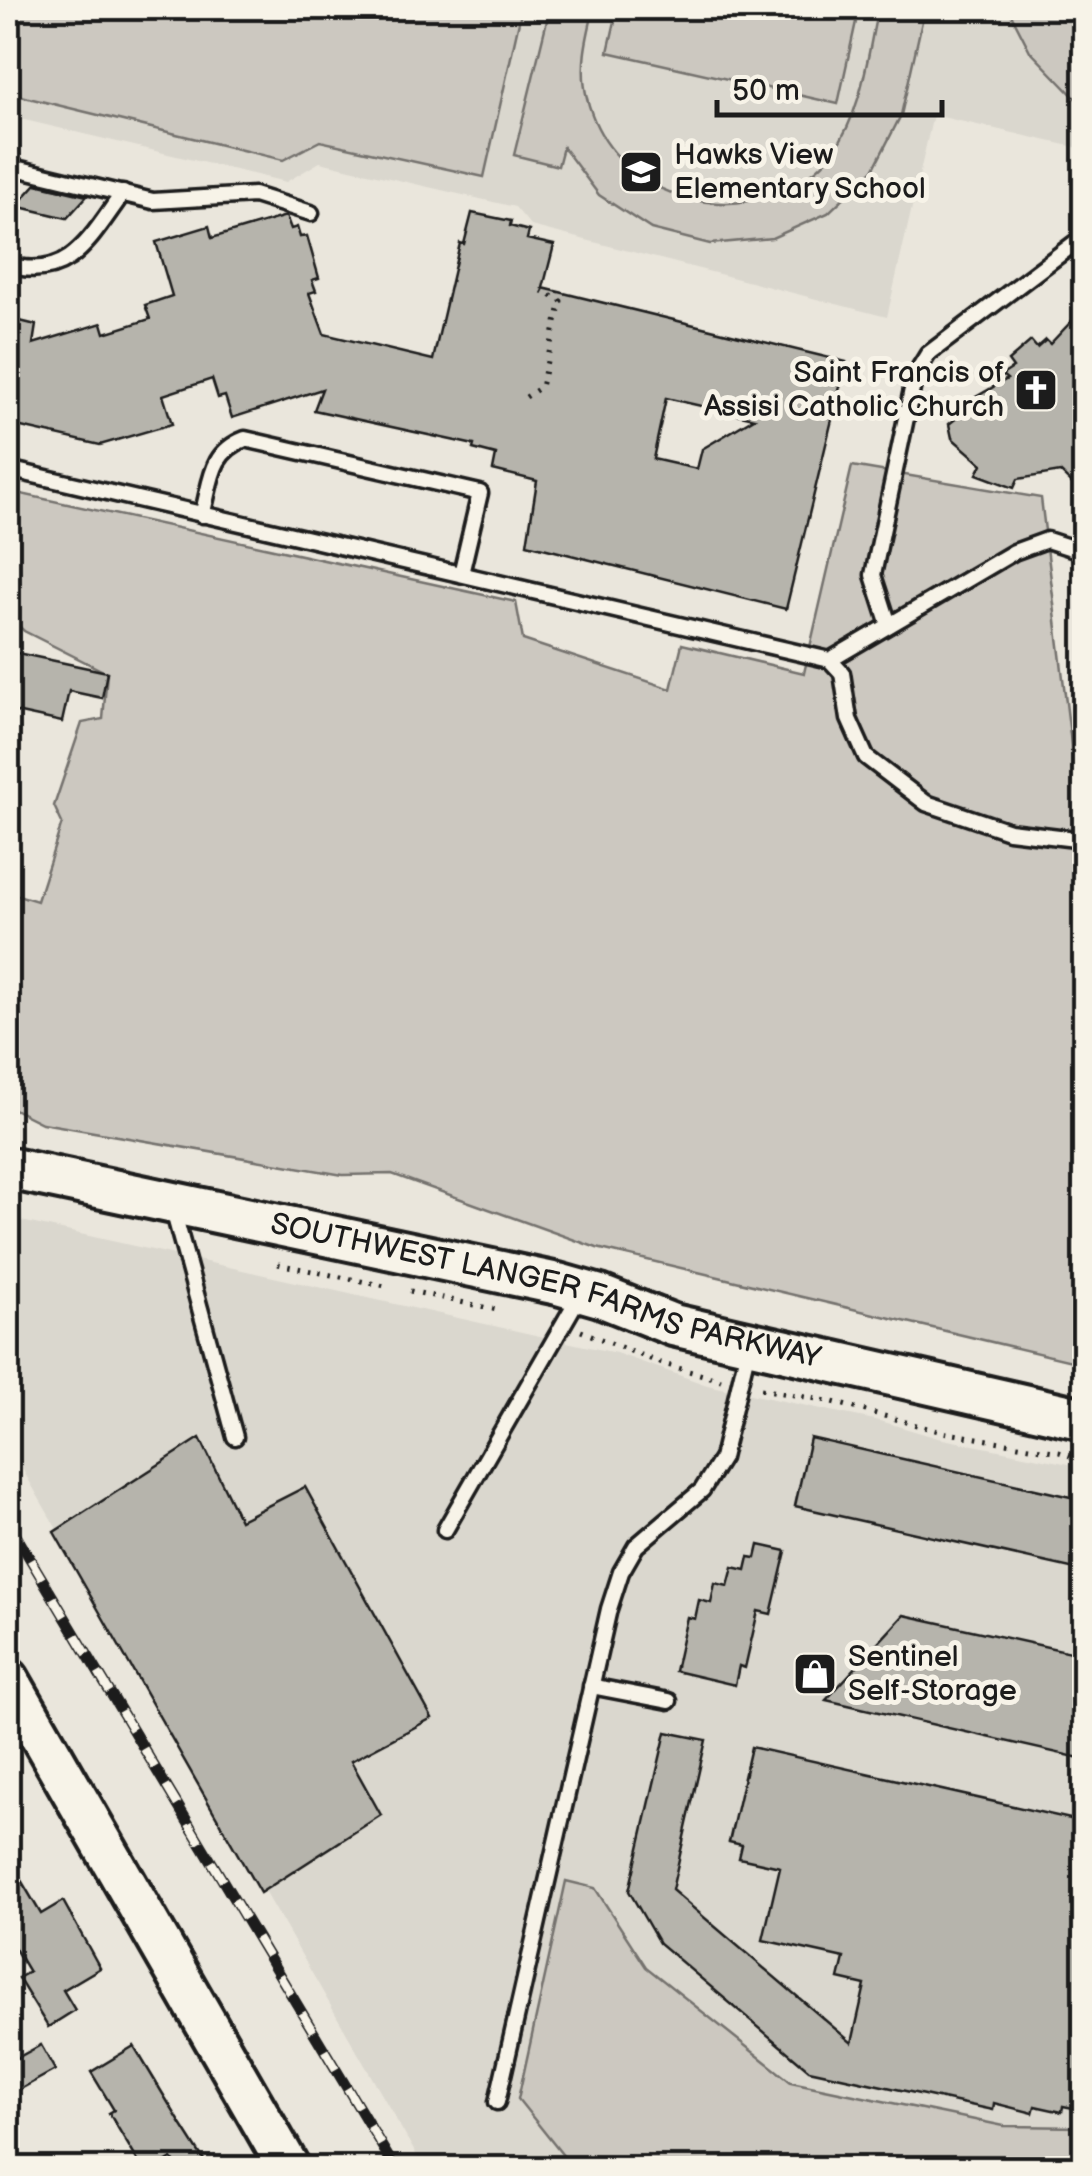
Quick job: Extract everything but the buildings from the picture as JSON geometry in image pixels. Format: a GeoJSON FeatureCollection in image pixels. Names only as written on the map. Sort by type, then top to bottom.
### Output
{"type":"FeatureCollection","features":[{"type":"Feature","properties":{"kind":"main road"},"geometry":{"type":"LineString","coordinates":[[8,1142],[54,1154],[81,1181]]}},
{"type":"Feature","properties":{"kind":"main road","name":"SOUTHWEST LANGER FARMS PARKWAY"},"geometry":{"type":"LineString","coordinates":[[8,1168],[583,1290],[672,1325],[1084,1419]]}},
{"type":"Feature","properties":{"kind":"main road"},"geometry":{"type":"LineString","coordinates":[[8,1679],[289,2168]]}},
{"type":"Feature","properties":{"kind":"lane"},"geometry":{"type":"LineString","coordinates":[[8,166],[152,201],[254,195],[312,212]]}},
{"type":"Feature","properties":{"kind":"lane"},"geometry":{"type":"LineString","coordinates":[[8,265],[50,270],[74,256],[122,193]]}},
{"type":"Feature","properties":{"kind":"lane"},"geometry":{"type":"LineString","coordinates":[[890,625],[874,574],[915,376],[928,354],[1084,236]]}},
{"type":"Feature","properties":{"kind":"lane"},"geometry":{"type":"LineString","coordinates":[[202,515],[215,462],[228,446],[245,439],[282,447],[480,494],[461,574]]}},
{"type":"Feature","properties":{"kind":"lane"},"geometry":{"type":"LineString","coordinates":[[8,469],[830,660],[842,673],[849,719],[866,757],[926,803],[1009,831],[1084,840]]}},
{"type":"Feature","properties":{"kind":"lane"},"geometry":{"type":"LineString","coordinates":[[830,660],[1014,552],[1047,540],[1084,552]]}},
{"type":"Feature","properties":{"kind":"lane"},"geometry":{"type":"LineString","coordinates":[[171,1200],[236,1437]]}},
{"type":"Feature","properties":{"kind":"lane"},"geometry":{"type":"LineString","coordinates":[[445,1530],[583,1290]]}},
{"type":"Feature","properties":{"kind":"lane"},"geometry":{"type":"LineString","coordinates":[[497,2102],[608,1609],[620,1572],[636,1546],[702,1490],[722,1458],[749,1343]]}},
{"type":"Feature","properties":{"kind":"lane"},"geometry":{"type":"LineString","coordinates":[[591,1686],[669,1701]]}},
{"type":"Feature","properties":{"kind":"path"},"geometry":{"type":"LineString","coordinates":[[526,397],[541,387],[561,301],[542,292]]}},
{"type":"Feature","properties":{"kind":"path"},"geometry":{"type":"LineString","coordinates":[[555,330],[564,332]]}},
{"type":"Feature","properties":{"kind":"shaded area","name":"Hawks View Elementary School"},"geometry":{"type":"Polygon","coordinates":[[[8,8],[1084,8],[1084,149],[933,115],[887,317],[531,226],[515,207],[320,162],[286,182],[8,116],[8,8]]]}},
{"type":"Feature","properties":{"kind":"shaded area"},"geometry":{"type":"Polygon","coordinates":[[[8,8],[522,8],[484,177],[320,141],[283,160],[8,93],[8,8]]]}},
{"type":"Feature","properties":{"kind":"shaded area"},"geometry":{"type":"Polygon","coordinates":[[[550,8],[594,8],[585,52],[585,86],[598,128],[615,153],[636,173],[662,189],[690,199],[719,203],[749,201],[779,192],[822,165],[851,119],[878,8],[925,8],[901,115],[873,170],[828,213],[772,238],[710,244],[651,229],[599,195],[563,147],[558,166],[514,155],[550,8]]]}},
{"type":"Feature","properties":{"kind":"shaded area"},"geometry":{"type":"Polygon","coordinates":[[[618,8],[859,8],[838,104],[608,52],[618,8]]]}},
{"type":"Feature","properties":{"kind":"shaded area"},"geometry":{"type":"Polygon","coordinates":[[[1008,8],[1084,8],[1084,107],[1030,51],[1008,8]]]}},
{"type":"Feature","properties":{"kind":"shaded area"},"geometry":{"type":"Polygon","coordinates":[[[852,466],[1041,498],[1084,850],[1084,1364],[597,1248],[392,1174],[343,1175],[42,1123],[8,1106],[8,892],[37,901],[62,823],[54,806],[82,723],[103,719],[107,673],[24,631],[8,616],[8,491],[516,602],[523,640],[671,689],[682,644],[804,673],[852,466]]]}},
{"type":"Feature","properties":{"kind":"shaded area"},"geometry":{"type":"Polygon","coordinates":[[[8,1218],[616,1353],[707,1385],[1084,1467],[1084,2127],[1004,2126],[791,2082],[646,1967],[595,1888],[518,2099],[573,2168],[424,2168],[8,1444],[8,1218]]]}},
{"type":"Feature","properties":{"kind":"shaded area"},"geometry":{"type":"Polygon","coordinates":[[[566,1881],[595,1888],[646,1967],[791,2082],[1004,2126],[1084,2127],[1084,2168],[573,2168],[518,2099],[566,1881]]]}},
{"type":"Feature","properties":{"kind":"railway"},"geometry":{"type":"LineString","coordinates":[[8,1522],[395,2168]]}},
{"type":"Feature","properties":{"kind":"place","name":"Hawks View Elementary School"},"geometry":{"type":"Point","coordinates":[641,172]}},
{"type":"Feature","properties":{"kind":"place","name":"Saint Francis of Assisi Catholic Church"},"geometry":{"type":"Point","coordinates":[1036,390]}},
{"type":"Feature","properties":{"kind":"place","name":"Sentinel Self-Storage"},"geometry":{"type":"Point","coordinates":[815,1674]}}]}
